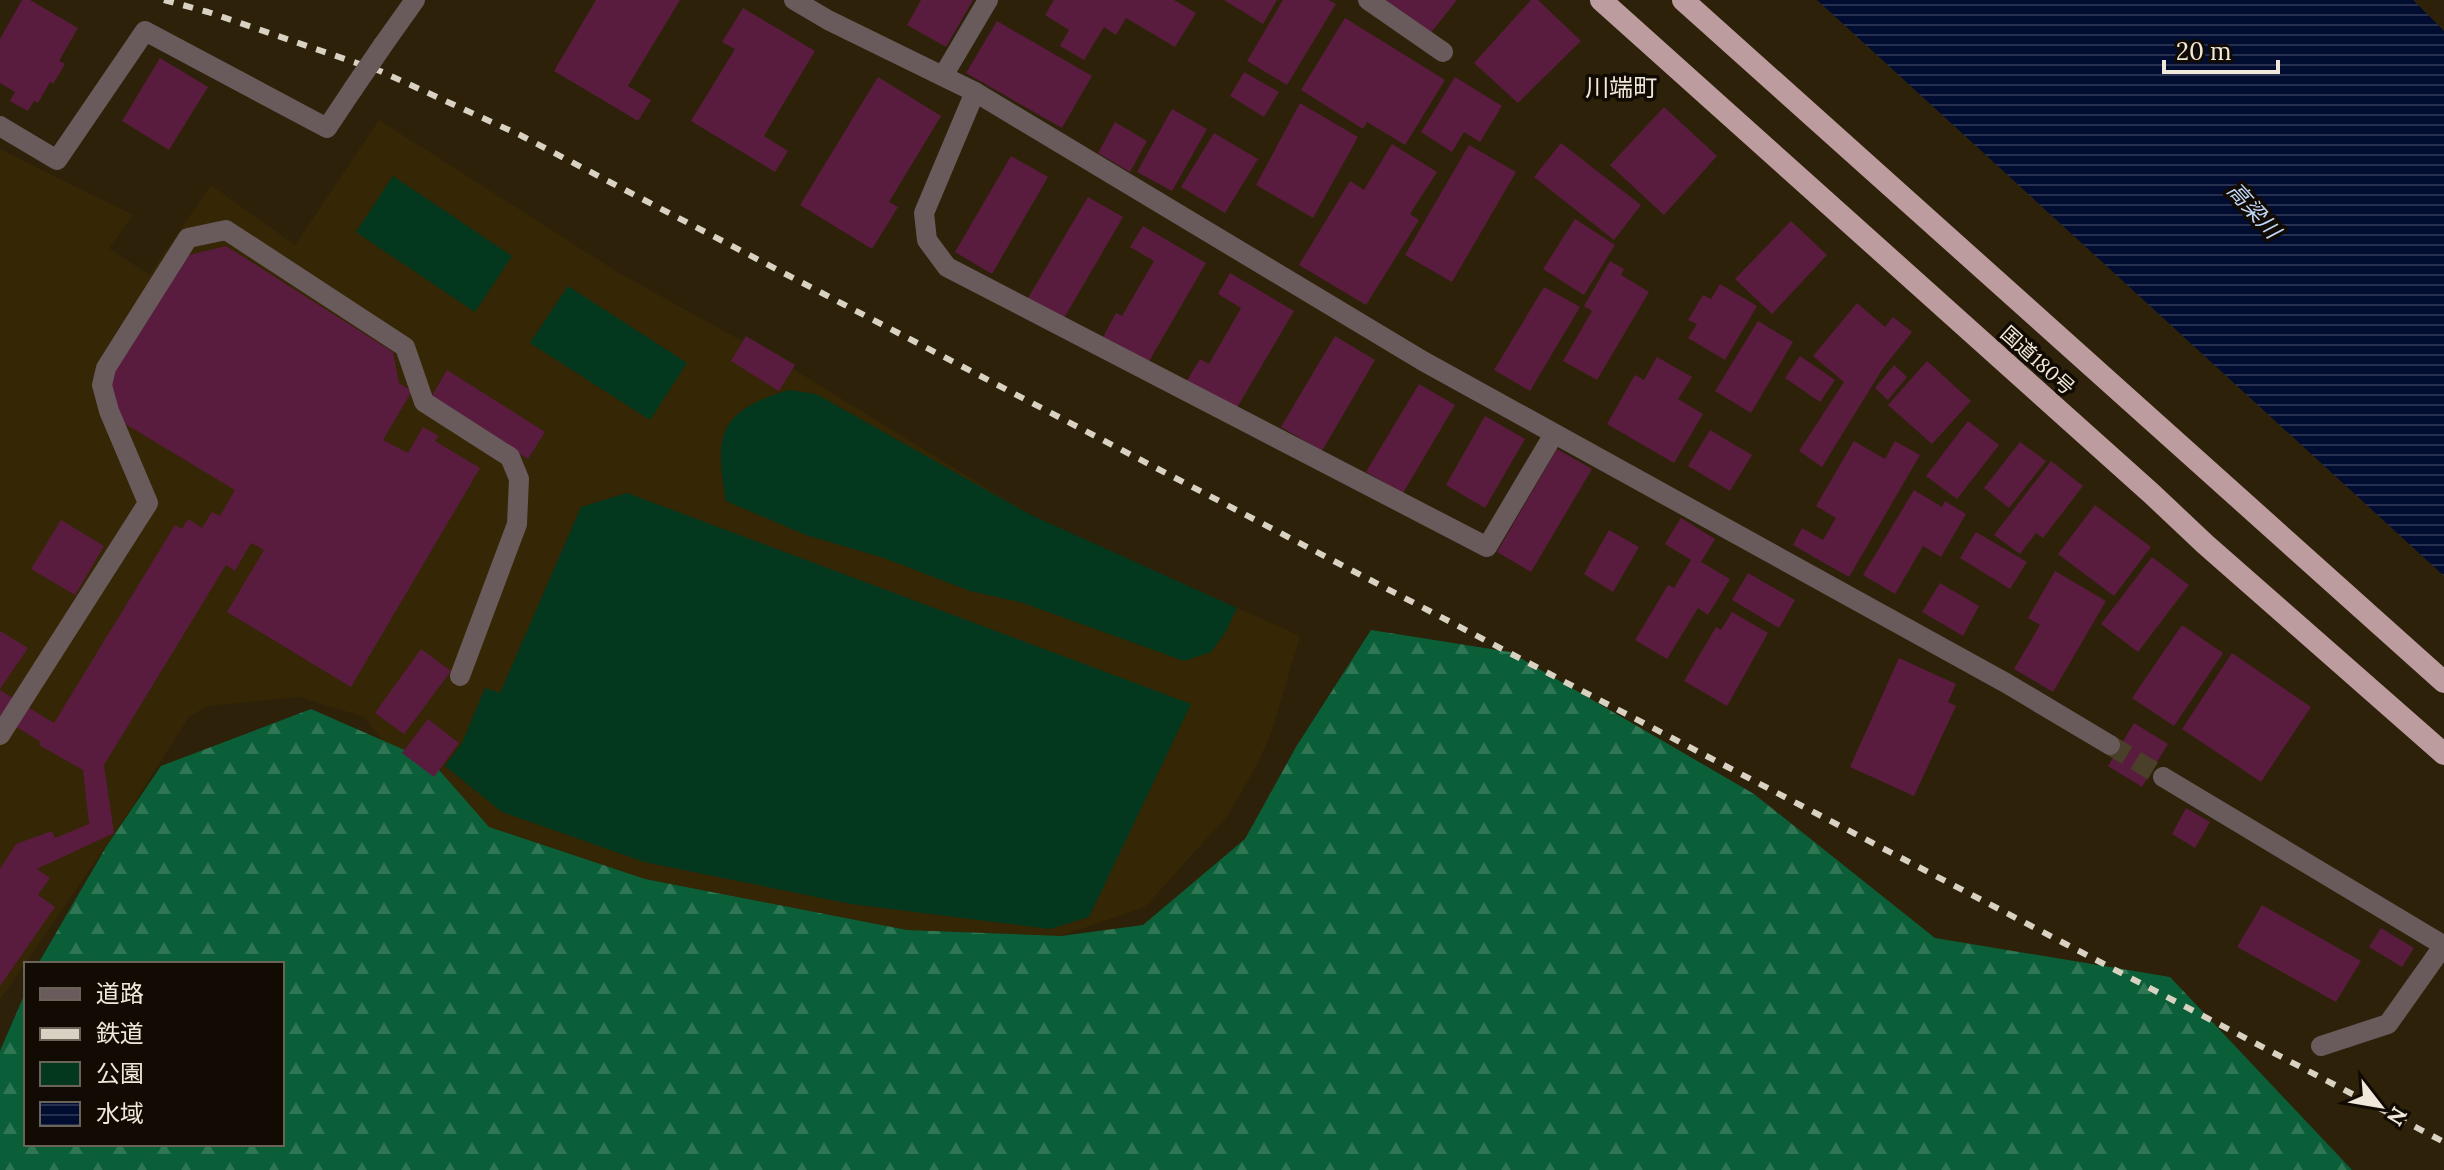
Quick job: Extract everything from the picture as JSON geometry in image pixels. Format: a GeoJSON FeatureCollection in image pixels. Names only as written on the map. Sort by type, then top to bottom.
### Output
{"type":"FeatureCollection","features":[{"type":"Feature","properties":{"kind":"highway","name":"国道180号"},"geometry":{"type":"LineString","coordinates":[[1601,0],[2205,544],[2444,754]]}},
{"type":"Feature","properties":{"kind":"highway","name":"国道180号"},"geometry":{"type":"LineString","coordinates":[[1683,0],[2444,682]]}},
{"type":"Feature","properties":{"kind":"street"},"geometry":{"type":"LineString","coordinates":[[0,126],[57,160],[145,31],[327,128],[415,0]]}},
{"type":"Feature","properties":{"kind":"street"},"geometry":{"type":"LineString","coordinates":[[794,0],[828,20],[975,92],[1410,353],[2006,683],[2110,745]]}},
{"type":"Feature","properties":{"kind":"street"},"geometry":{"type":"LineString","coordinates":[[943,76],[988,0]]}},
{"type":"Feature","properties":{"kind":"street"},"geometry":{"type":"LineString","coordinates":[[1368,0],[1443,52]]}},
{"type":"Feature","properties":{"kind":"street"},"geometry":{"type":"LineString","coordinates":[[975,92],[924,213],[927,240],[947,267],[1487,547],[1554,434]]}},
{"type":"Feature","properties":{"kind":"street"},"geometry":{"type":"LineString","coordinates":[[0,735],[148,503],[109,411],[102,385],[106,368],[188,238],[226,230],[405,347],[424,402],[510,457],[519,479],[517,524],[460,676]]}},
{"type":"Feature","properties":{"kind":"street"},"geometry":{"type":"LineString","coordinates":[[2163,777],[2444,945],[2388,1024],[2321,1046]]}},
{"type":"Feature","properties":{"kind":"shaded area"},"geometry":{"type":"Polygon","coordinates":[[[379,120],[619,273],[798,372],[1029,514],[1300,636],[1272,731],[1258,763],[1228,815],[1145,907],[1061,936],[907,930],[645,879],[489,827],[396,759],[364,717],[299,697],[207,706],[189,717],[111,839],[0,1000],[0,149],[133,215],[109,248],[149,275],[211,185],[295,245],[379,120]]]}},
{"type":"Feature","properties":{"kind":"green space"},"geometry":{"type":"Polygon","coordinates":[[[393,176],[512,256],[475,312],[356,232],[393,176]]]}},
{"type":"Feature","properties":{"kind":"green space"},"geometry":{"type":"Polygon","coordinates":[[[568,286],[687,363],[650,420],[530,343],[568,286]]]}},
{"type":"Feature","properties":{"kind":"green space"},"geometry":{"type":"Polygon","coordinates":[[[789,390],[816,394],[1029,514],[1237,608],[1225,633],[1211,652],[1184,661],[1023,603],[970,591],[884,558],[806,535],[726,501],[721,458],[727,428],[735,416],[748,407],[789,390]]]}},
{"type":"Feature","properties":{"kind":"green space"},"geometry":{"type":"Polygon","coordinates":[[[627,493],[1191,704],[1089,917],[1050,929],[851,904],[644,862],[502,812],[445,766],[462,743],[485,688],[500,693],[581,507],[627,493]]]}},
{"type":"Feature","properties":{"kind":"green space"},"geometry":{"type":"Polygon","coordinates":[[[1371,630],[1510,652],[1754,794],[1935,938],[2170,977],[2352,1170],[0,1170],[0,1051],[24,996],[24,1146],[284,1146],[284,962],[39,962],[106,847],[161,766],[311,709],[432,762],[489,827],[645,879],[907,930],[1061,936],[1143,925],[1245,839],[1296,747],[1371,630]]]}},
{"type":"Feature","properties":{"kind":"water","name":"高梁川"},"geometry":{"type":"Polygon","coordinates":[[[1817,0],[2413,0],[2444,31],[2444,576],[1817,0]]]}},
{"type":"Feature","properties":{"kind":"building"},"geometry":{"type":"Polygon","coordinates":[[[22,0],[30,0],[78,28],[59,61],[65,64],[53,84],[50,82],[38,103],[34,101],[28,111],[10,101],[15,92],[0,83],[0,39],[22,0]]]}},
{"type":"Feature","properties":{"kind":"building"},"geometry":{"type":"Polygon","coordinates":[[[596,0],[680,0],[628,86],[651,100],[638,121],[554,71],[596,0]]]}},
{"type":"Feature","properties":{"kind":"building"},"geometry":{"type":"Polygon","coordinates":[[[921,0],[973,0],[946,47],[907,25],[921,0]]]}},
{"type":"Feature","properties":{"kind":"building"},"geometry":{"type":"Polygon","coordinates":[[[1054,0],[1174,0],[1196,13],[1175,47],[1126,18],[1116,35],[1104,27],[1084,60],[1060,46],[1069,30],[1045,15],[1054,0]]]}},
{"type":"Feature","properties":{"kind":"building"},"geometry":{"type":"Polygon","coordinates":[[[1224,0],[1277,0],[1263,24],[1224,0]]]}},
{"type":"Feature","properties":{"kind":"building"},"geometry":{"type":"Polygon","coordinates":[[[1283,0],[1328,0],[1336,4],[1287,85],[1247,61],[1283,0]]]}},
{"type":"Feature","properties":{"kind":"building"},"geometry":{"type":"Polygon","coordinates":[[[1386,0],[1457,0],[1429,35],[1386,0]]]}},
{"type":"Feature","properties":{"kind":"building"},"geometry":{"type":"Polygon","coordinates":[[[1531,0],[1538,0],[1581,41],[1518,103],[1474,63],[1531,0]]]}},
{"type":"Feature","properties":{"kind":"building"},"geometry":{"type":"Polygon","coordinates":[[[743,8],[815,51],[764,136],[788,151],[775,172],[691,121],[735,49],[722,42],[743,8]]]}},
{"type":"Feature","properties":{"kind":"building"},"geometry":{"type":"Polygon","coordinates":[[[1345,18],[1445,80],[1405,145],[1367,122],[1363,129],[1301,90],[1345,18]]]}},
{"type":"Feature","properties":{"kind":"building"},"geometry":{"type":"Polygon","coordinates":[[[997,21],[1092,76],[1062,128],[966,73],[997,21]]]}},
{"type":"Feature","properties":{"kind":"building"},"geometry":{"type":"Polygon","coordinates":[[[160,58],[208,87],[169,150],[122,121],[160,58]]]}},
{"type":"Feature","properties":{"kind":"building"},"geometry":{"type":"Polygon","coordinates":[[[1244,72],[1279,92],[1264,117],[1230,96],[1244,72]]]}},
{"type":"Feature","properties":{"kind":"building"},"geometry":{"type":"Polygon","coordinates":[[[878,77],[941,116],[889,202],[898,207],[872,249],[800,205],[878,77]]]}},
{"type":"Feature","properties":{"kind":"building"},"geometry":{"type":"Polygon","coordinates":[[[1455,77],[1502,106],[1480,142],[1464,132],[1452,152],[1421,132],[1455,77]]]}},
{"type":"Feature","properties":{"kind":"building"},"geometry":{"type":"Polygon","coordinates":[[[1300,103],[1358,137],[1313,218],[1256,185],[1300,103]]]}},
{"type":"Feature","properties":{"kind":"building"},"geometry":{"type":"Polygon","coordinates":[[[1664,107],[1717,156],[1664,215],[1610,165],[1664,107]]]}},
{"type":"Feature","properties":{"kind":"building"},"geometry":{"type":"Polygon","coordinates":[[[1172,109],[1207,129],[1172,191],[1137,172],[1172,109]]]}},
{"type":"Feature","properties":{"kind":"building"},"geometry":{"type":"Polygon","coordinates":[[[1115,122],[1147,141],[1130,172],[1098,153],[1115,122]]]}},
{"type":"Feature","properties":{"kind":"building"},"geometry":{"type":"Polygon","coordinates":[[[1214,133],[1258,159],[1225,213],[1181,187],[1214,133]]]}},
{"type":"Feature","properties":{"kind":"building"},"geometry":{"type":"Polygon","coordinates":[[[1561,143],[1641,205],[1614,240],[1534,177],[1561,143]]]}},
{"type":"Feature","properties":{"kind":"building"},"geometry":{"type":"Polygon","coordinates":[[[1392,144],[1437,172],[1410,214],[1419,220],[1366,305],[1299,265],[1350,181],[1364,190],[1392,144]]]}},
{"type":"Feature","properties":{"kind":"building"},"geometry":{"type":"Polygon","coordinates":[[[1469,145],[1516,172],[1452,282],[1405,255],[1469,145]]]}},
{"type":"Feature","properties":{"kind":"building"},"geometry":{"type":"Polygon","coordinates":[[[1011,156],[1048,177],[992,274],[955,252],[1011,156]]]}},
{"type":"Feature","properties":{"kind":"building"},"geometry":{"type":"Polygon","coordinates":[[[1088,197],[1123,217],[1064,318],[1028,298],[1088,197]]]}},
{"type":"Feature","properties":{"kind":"building"},"geometry":{"type":"Polygon","coordinates":[[[1575,219],[1615,245],[1584,295],[1543,269],[1575,219]]]}},
{"type":"Feature","properties":{"kind":"building"},"geometry":{"type":"Polygon","coordinates":[[[1791,221],[1827,255],[1772,314],[1735,279],[1791,221]]]}},
{"type":"Feature","properties":{"kind":"building"},"geometry":{"type":"Polygon","coordinates":[[[1143,226],[1206,263],[1148,363],[1103,337],[1116,313],[1122,316],[1154,261],[1130,247],[1143,226]]]}},
{"type":"Feature","properties":{"kind":"building"},"geometry":{"type":"Polygon","coordinates":[[[226,246],[393,352],[399,383],[412,391],[383,440],[408,453],[423,427],[439,436],[435,441],[480,468],[351,687],[227,612],[264,550],[251,543],[235,571],[226,565],[104,765],[114,833],[37,869],[50,878],[38,895],[55,907],[0,986],[0,869],[16,844],[52,831],[55,838],[89,824],[83,770],[39,745],[41,742],[0,717],[0,690],[54,723],[175,525],[182,529],[188,519],[202,528],[212,512],[220,516],[235,490],[117,419],[110,379],[185,256],[226,246]]]}},
{"type":"Feature","properties":{"kind":"building"},"geometry":{"type":"Polygon","coordinates":[[[1610,261],[1624,269],[1621,275],[1649,292],[1597,380],[1563,361],[1592,311],[1584,306],[1610,261]]]}},
{"type":"Feature","properties":{"kind":"building"},"geometry":{"type":"Polygon","coordinates":[[[1230,273],[1294,311],[1235,411],[1186,382],[1200,359],[1209,364],[1241,308],[1218,294],[1230,273]]]}},
{"type":"Feature","properties":{"kind":"building"},"geometry":{"type":"Polygon","coordinates":[[[1720,284],[1757,306],[1725,360],[1688,338],[1697,324],[1688,320],[1703,295],[1711,299],[1720,284]]]}},
{"type":"Feature","properties":{"kind":"building"},"geometry":{"type":"Polygon","coordinates":[[[1544,287],[1580,307],[1530,391],[1494,370],[1544,287]]]}},
{"type":"Feature","properties":{"kind":"building"},"geometry":{"type":"Polygon","coordinates":[[[1857,303],[1885,327],[1893,317],[1912,332],[1883,368],[1822,467],[1799,451],[1844,382],[1813,356],[1857,303]]]}},
{"type":"Feature","properties":{"kind":"building"},"geometry":{"type":"Polygon","coordinates":[[[1758,321],[1793,342],[1751,413],[1715,391],[1758,321]]]}},
{"type":"Feature","properties":{"kind":"building"},"geometry":{"type":"Polygon","coordinates":[[[746,336],[795,365],[779,391],[731,361],[746,336]]]}},
{"type":"Feature","properties":{"kind":"building"},"geometry":{"type":"Polygon","coordinates":[[[1335,336],[1375,360],[1322,451],[1281,427],[1335,336]]]}},
{"type":"Feature","properties":{"kind":"building"},"geometry":{"type":"Polygon","coordinates":[[[1800,356],[1835,380],[1820,402],[1785,378],[1800,356]]]}},
{"type":"Feature","properties":{"kind":"building"},"geometry":{"type":"Polygon","coordinates":[[[1657,357],[1692,377],[1678,399],[1703,414],[1674,463],[1607,424],[1635,375],[1644,380],[1657,357]]]}},
{"type":"Feature","properties":{"kind":"building"},"geometry":{"type":"Polygon","coordinates":[[[1927,361],[1971,401],[1932,444],[1888,405],[1927,361]]]}},
{"type":"Feature","properties":{"kind":"building"},"geometry":{"type":"Polygon","coordinates":[[[1894,365],[1907,377],[1888,400],[1875,388],[1894,365]]]}},
{"type":"Feature","properties":{"kind":"building"},"geometry":{"type":"Polygon","coordinates":[[[447,370],[545,432],[528,459],[430,399],[447,370]]]}},
{"type":"Feature","properties":{"kind":"building"},"geometry":{"type":"Polygon","coordinates":[[[1419,384],[1455,405],[1403,493],[1366,472],[1419,384]]]}},
{"type":"Feature","properties":{"kind":"building"},"geometry":{"type":"Polygon","coordinates":[[[1485,416],[1525,439],[1485,508],[1446,485],[1485,416]]]}},
{"type":"Feature","properties":{"kind":"building"},"geometry":{"type":"Polygon","coordinates":[[[1968,421],[1999,445],[1957,499],[1926,476],[1968,421]]]}},
{"type":"Feature","properties":{"kind":"building"},"geometry":{"type":"Polygon","coordinates":[[[1710,430],[1752,455],[1730,491],[1688,466],[1710,430]]]}},
{"type":"Feature","properties":{"kind":"building"},"geometry":{"type":"Polygon","coordinates":[[[1854,441],[1885,459],[1895,441],[1920,455],[1849,577],[1793,545],[1802,528],[1823,540],[1836,518],[1816,506],[1854,441]]]}},
{"type":"Feature","properties":{"kind":"building"},"geometry":{"type":"Polygon","coordinates":[[[2020,442],[2046,461],[2009,508],[1984,488],[2020,442]]]}},
{"type":"Feature","properties":{"kind":"building"},"geometry":{"type":"Polygon","coordinates":[[[1557,449],[1592,469],[1531,572],[1497,552],[1557,449]]]}},
{"type":"Feature","properties":{"kind":"building"},"geometry":{"type":"Polygon","coordinates":[[[2051,461],[2083,486],[2043,538],[2036,533],[2020,554],[1994,535],[2051,461]]]}},
{"type":"Feature","properties":{"kind":"building"},"geometry":{"type":"Polygon","coordinates":[[[1914,490],[1942,507],[1945,501],[1966,514],[1941,557],[1923,546],[1895,594],[1863,575],[1914,490]]]}},
{"type":"Feature","properties":{"kind":"building"},"geometry":{"type":"Polygon","coordinates":[[[2095,505],[2151,547],[2114,596],[2058,554],[2095,505]]]}},
{"type":"Feature","properties":{"kind":"building"},"geometry":{"type":"Polygon","coordinates":[[[1681,518],[1715,539],[1701,562],[1730,579],[1708,615],[1698,608],[1667,659],[1635,640],[1668,585],[1674,588],[1691,560],[1665,544],[1681,518]]]}},
{"type":"Feature","properties":{"kind":"building"},"geometry":{"type":"Polygon","coordinates":[[[61,520],[104,546],[75,595],[31,569],[61,520]]]}},
{"type":"Feature","properties":{"kind":"building"},"geometry":{"type":"Polygon","coordinates":[[[1609,530],[1639,547],[1613,592],[1584,574],[1609,530]]]}},
{"type":"Feature","properties":{"kind":"building"},"geometry":{"type":"Polygon","coordinates":[[[1976,532],[2027,562],[2010,589],[1960,558],[1976,532]]]}},
{"type":"Feature","properties":{"kind":"building"},"geometry":{"type":"Polygon","coordinates":[[[2152,557],[2189,585],[2138,652],[2101,624],[2152,557]]]}},
{"type":"Feature","properties":{"kind":"building"},"geometry":{"type":"Polygon","coordinates":[[[2055,571],[2106,601],[2053,692],[2014,669],[2040,625],[2028,618],[2055,571]]]}},
{"type":"Feature","properties":{"kind":"building"},"geometry":{"type":"Polygon","coordinates":[[[1748,573],[1795,600],[1779,628],[1732,600],[1748,573]]]}},
{"type":"Feature","properties":{"kind":"building"},"geometry":{"type":"Polygon","coordinates":[[[1940,583],[1979,606],[1963,636],[1922,612],[1940,583]]]}},
{"type":"Feature","properties":{"kind":"building"},"geometry":{"type":"Polygon","coordinates":[[[1732,612],[1768,633],[1727,706],[1684,681],[1716,627],[1721,630],[1732,612]]]}},
{"type":"Feature","properties":{"kind":"building"},"geometry":{"type":"Polygon","coordinates":[[[2182,625],[2223,653],[2174,726],[2132,698],[2182,625]]]}},
{"type":"Feature","properties":{"kind":"building"},"geometry":{"type":"Polygon","coordinates":[[[0,631],[28,648],[0,689],[0,631]]]}},
{"type":"Feature","properties":{"kind":"building"},"geometry":{"type":"Polygon","coordinates":[[[421,649],[451,671],[404,734],[375,713],[421,649]]]}},
{"type":"Feature","properties":{"kind":"building"},"geometry":{"type":"Polygon","coordinates":[[[2232,653],[2311,707],[2261,782],[2182,729],[2232,653]]]}},
{"type":"Feature","properties":{"kind":"building"},"geometry":{"type":"Polygon","coordinates":[[[1899,658],[1956,684],[1948,702],[1956,706],[1914,796],[1850,767],[1899,658]]]}},
{"type":"Feature","properties":{"kind":"building"},"geometry":{"type":"Polygon","coordinates":[[[428,719],[459,743],[434,777],[402,753],[428,719]]]}},
{"type":"Feature","properties":{"kind":"building"},"geometry":{"type":"Polygon","coordinates":[[[2134,723],[2168,744],[2142,787],[2108,766],[2134,723]]]}},
{"type":"Feature","properties":{"kind":"building"},"geometry":{"type":"Polygon","coordinates":[[[2186,808],[2210,822],[2195,848],[2172,834],[2186,808]]]}},
{"type":"Feature","properties":{"kind":"building"},"geometry":{"type":"Polygon","coordinates":[[[2262,905],[2361,961],[2336,1002],[2237,947],[2262,905]]]}},
{"type":"Feature","properties":{"kind":"building"},"geometry":{"type":"Polygon","coordinates":[[[2381,928],[2414,948],[2402,967],[2369,947],[2381,928]]]}},
{"type":"Feature","properties":{"kind":"tunnel"},"geometry":{"type":"LineString","coordinates":[[2110,745],[2163,777]]}},
{"type":"Feature","properties":{"kind":"railway"},"geometry":{"type":"LineString","coordinates":[[164,0],[380,71],[520,135],[2444,1142]]}},
{"type":"Feature","properties":{"kind":"district","name":"川端町"},"geometry":{"type":"Point","coordinates":[1621,87]}}]}
